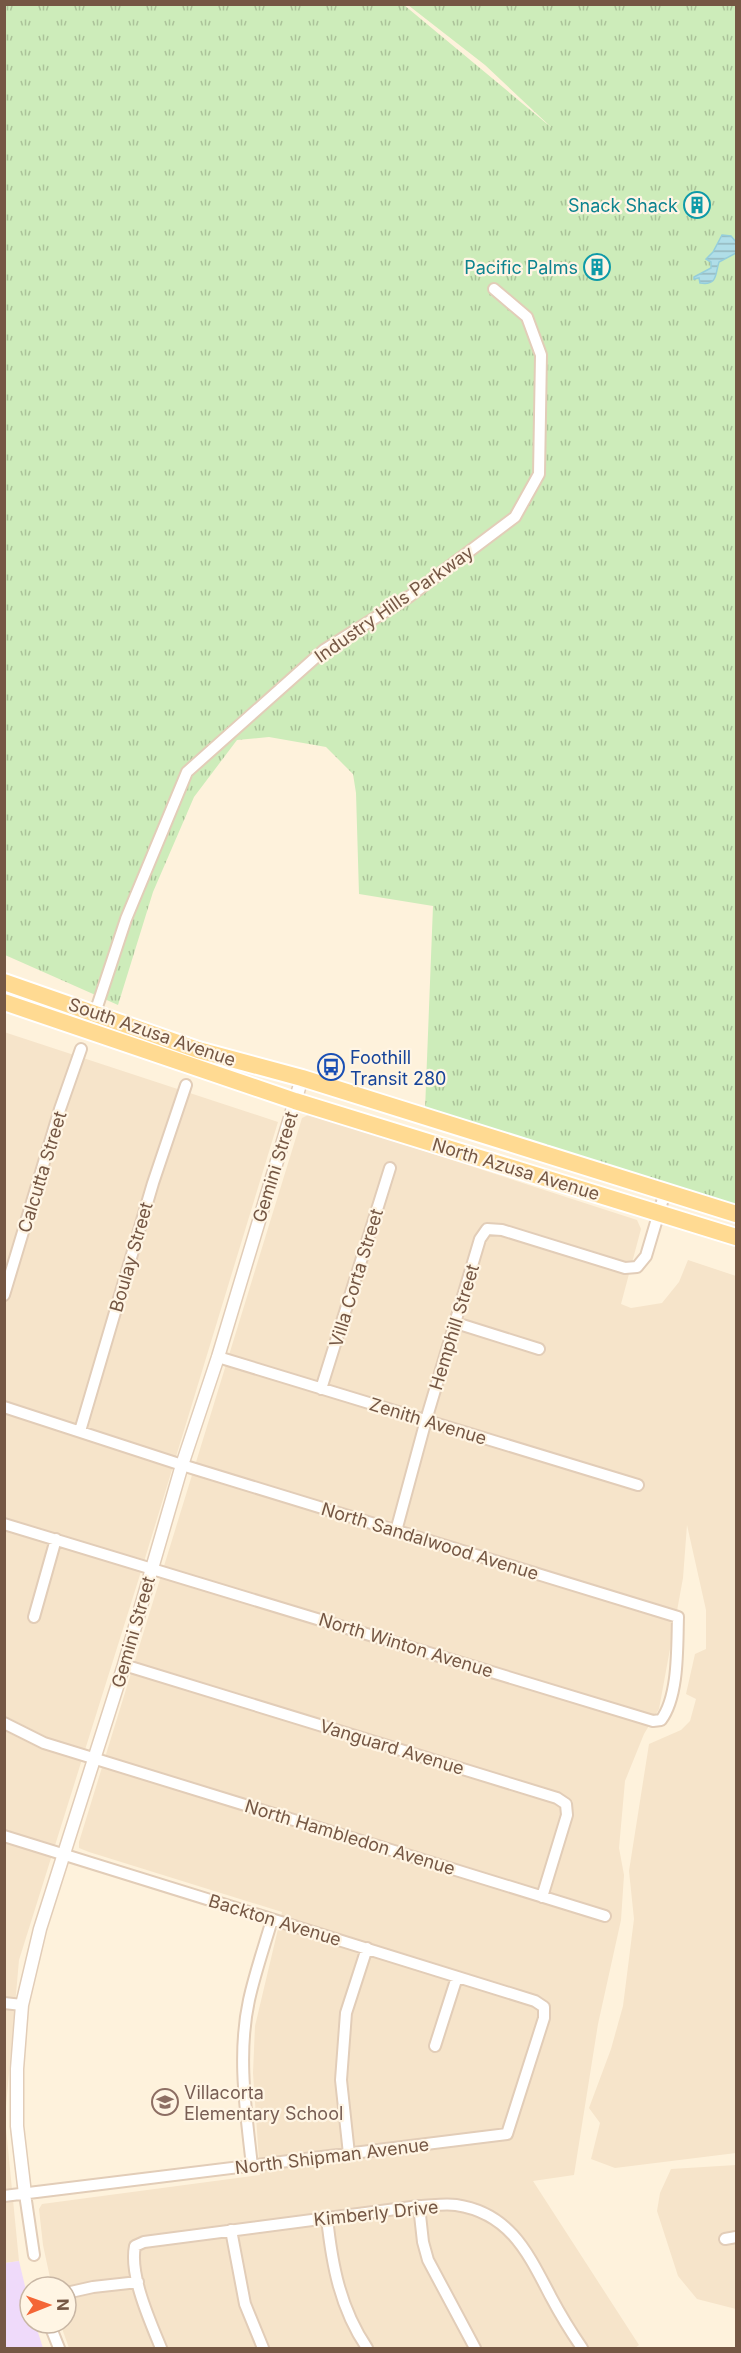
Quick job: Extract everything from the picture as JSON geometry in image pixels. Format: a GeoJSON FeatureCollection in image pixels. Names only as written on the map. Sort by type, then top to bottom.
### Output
{"type":"FeatureCollection","features":[{"type":"Feature","properties":{"kind":"main road","name":"South Azusa Avenue"},"geometry":{"type":"LineString","coordinates":[[4,982],[198,1050],[302,1078]]}},
{"type":"Feature","properties":{"kind":"main road","name":"South Azusa Avenue"},"geometry":{"type":"LineString","coordinates":[[4,1002],[295,1101]]}},
{"type":"Feature","properties":{"kind":"main road","name":"North Azusa Avenue"},"geometry":{"type":"LineString","coordinates":[[302,1078],[736,1214]]}},
{"type":"Feature","properties":{"kind":"main road","name":"North Azusa Avenue"},"geometry":{"type":"LineString","coordinates":[[295,1101],[736,1237]]}},
{"type":"Feature","properties":{"kind":"main road"},"geometry":{"type":"LineString","coordinates":[[366,1123],[398,1122],[411,1113]]}},
{"type":"Feature","properties":{"kind":"street","name":"Industry Hills Parkway"},"geometry":{"type":"LineString","coordinates":[[89,1032],[126,919],[187,772],[324,650],[411,596],[515,517],[539,474],[542,355],[527,317],[494,289]]}},
{"type":"Feature","properties":{"kind":"street","name":"Calcutta Street"},"geometry":{"type":"LineString","coordinates":[[4,1295],[60,1109],[81,1049]]}},
{"type":"Feature","properties":{"kind":"street","name":"Gemini Street"},"geometry":{"type":"LineString","coordinates":[[26,2194],[17,2126],[17,2069],[22,2006],[40,1929],[124,1665],[182,1465],[218,1357],[302,1078]]}},
{"type":"Feature","properties":{"kind":"street","name":"Boulay Street"},"geometry":{"type":"LineString","coordinates":[[80,1431],[153,1183],[186,1084]]}},
{"type":"Feature","properties":{"kind":"street","name":"Villa Corta Street"},"geometry":{"type":"LineString","coordinates":[[321,1389],[390,1168]]}},
{"type":"Feature","properties":{"kind":"street"},"geometry":{"type":"LineString","coordinates":[[659,1213],[665,1192]]}},
{"type":"Feature","properties":{"kind":"street","name":"Hemphill Street"},"geometry":{"type":"LineString","coordinates":[[396,1531],[426,1420],[480,1239],[487,1229],[502,1230],[625,1268],[637,1267],[646,1256],[659,1213]]}},
{"type":"Feature","properties":{"kind":"street"},"geometry":{"type":"LineString","coordinates":[[456,1323],[539,1349]]}},
{"type":"Feature","properties":{"kind":"street","name":"Zenith Avenue"},"geometry":{"type":"LineString","coordinates":[[218,1357],[638,1485]]}},
{"type":"Feature","properties":{"kind":"street","name":"North Sandalwood Avenue"},"geometry":{"type":"LineString","coordinates":[[4,1407],[182,1465],[678,1617],[676,1670],[667,1712],[661,1720]]}},
{"type":"Feature","properties":{"kind":"street","name":"North Winton Avenue"},"geometry":{"type":"LineString","coordinates":[[4,1524],[653,1721],[661,1720]]}},
{"type":"Feature","properties":{"kind":"street"},"geometry":{"type":"LineString","coordinates":[[34,1617],[56,1539]]}},
{"type":"Feature","properties":{"kind":"street","name":"Vanguard Avenue"},"geometry":{"type":"LineString","coordinates":[[124,1665],[557,1798],[566,1804],[567,1815],[542,1897]]}},
{"type":"Feature","properties":{"kind":"street","name":"North Hambledon Avenue"},"geometry":{"type":"LineString","coordinates":[[4,1723],[44,1743],[605,1916]]}},
{"type":"Feature","properties":{"kind":"street","name":"Backton Avenue"},"geometry":{"type":"LineString","coordinates":[[4,1836],[535,2001],[544,2007]]}},
{"type":"Feature","properties":{"kind":"street"},"geometry":{"type":"LineString","coordinates":[[252,2166],[242,2076],[243,2061],[248,2002],[272,1920]]}},
{"type":"Feature","properties":{"kind":"street"},"geometry":{"type":"LineString","coordinates":[[350,2154],[341,2080],[346,2013],[366,1948]]}},
{"type":"Feature","properties":{"kind":"street"},"geometry":{"type":"LineString","coordinates":[[435,2046],[457,1977]]}},
{"type":"Feature","properties":{"kind":"street"},"geometry":{"type":"LineString","coordinates":[[4,2003],[22,2006]]}},
{"type":"Feature","properties":{"kind":"street","name":"North Shipman Avenue"},"geometry":{"type":"LineString","coordinates":[[4,2196],[507,2134],[544,2018],[544,2007]]}},
{"type":"Feature","properties":{"kind":"street"},"geometry":{"type":"LineString","coordinates":[[26,2194],[34,2255]]}},
{"type":"Feature","properties":{"kind":"street","name":"Kimberly Drive"},"geometry":{"type":"LineString","coordinates":[[138,2282],[135,2246],[144,2242],[418,2206],[454,2205],[482,2212],[509,2230],[526,2249],[582,2349]]}},
{"type":"Feature","properties":{"kind":"street"},"geometry":{"type":"LineString","coordinates":[[418,2206],[428,2260],[475,2349]]}},
{"type":"Feature","properties":{"kind":"street"},"geometry":{"type":"LineString","coordinates":[[327,2218],[332,2262],[338,2288],[355,2329],[367,2349]]}},
{"type":"Feature","properties":{"kind":"street"},"geometry":{"type":"LineString","coordinates":[[231,2230],[245,2304],[263,2349]]}},
{"type":"Feature","properties":{"kind":"street"},"geometry":{"type":"LineString","coordinates":[[725,2239],[736,2237]]}},
{"type":"Feature","properties":{"kind":"street"},"geometry":{"type":"LineString","coordinates":[[78,2290],[138,2282],[148,2317],[161,2349]]}},
{"type":"Feature","properties":{"kind":"shaded area"},"geometry":{"type":"Polygon","coordinates":[[[4,1032],[278,1122],[139,1578],[19,1960],[5,2118],[19,2261],[5,2263],[4,1032]]]}},
{"type":"Feature","properties":{"kind":"shaded area"},"geometry":{"type":"Polygon","coordinates":[[[310,1114],[637,1220],[641,1229],[621,1304],[631,1308],[662,1303],[679,1282],[688,1260],[736,1276],[736,2153],[615,2168],[591,2159],[600,2123],[589,2108],[611,2049],[623,2006],[634,1919],[629,1871],[649,1744],[681,1730],[690,1721],[696,1699],[686,1694],[695,1654],[706,1649],[706,1610],[687,1525],[683,1578],[659,1709],[644,1734],[625,1781],[619,1848],[624,1875],[621,1920],[598,2024],[574,2175],[533,2181],[639,2345],[635,2348],[69,2348],[64,2335],[78,2335],[78,2275],[49,2275],[39,2209],[42,2204],[260,2175],[253,2073],[255,2026],[282,1912],[89,1852],[79,1848],[79,1842],[302,1118],[310,1114]]]}},
{"type":"Feature","properties":{"kind":"shaded area"},"geometry":{"type":"Polygon","coordinates":[[[736,2165],[736,2309],[697,2299],[678,2276],[657,2211],[660,2193],[671,2169],[736,2165]]]}},
{"type":"Feature","properties":{"kind":"shaded area"},"geometry":{"type":"Polygon","coordinates":[[[19,2261],[22,2275],[18,2275],[18,2335],[39,2335],[43,2348],[5,2348],[5,2263],[19,2261]]]}},
{"type":"Feature","properties":{"kind":"green space"},"geometry":{"type":"Polygon","coordinates":[[[5,5],[404,5],[552,128],[485,65],[408,5],[736,5],[736,1208],[425,1110],[433,906],[359,894],[356,793],[353,774],[326,747],[269,737],[237,740],[194,797],[153,892],[118,1005],[5,955],[5,5]]]}},
{"type":"Feature","properties":{"kind":"water"},"geometry":{"type":"Polygon","coordinates":[[[722,235],[731,236],[736,242],[736,253],[719,262],[713,281],[700,283],[699,278],[694,279],[694,277],[711,268],[711,262],[706,259],[713,252],[722,235]]]}},
{"type":"Feature","properties":{"kind":"place","name":"Snack Shack"},"geometry":{"type":"Point","coordinates":[697,205]}},
{"type":"Feature","properties":{"kind":"place","name":"Pacific Palms"},"geometry":{"type":"Point","coordinates":[597,267]}},
{"type":"Feature","properties":{"kind":"place","name":"Foothill Transit 280"},"geometry":{"type":"Point","coordinates":[331,1067]}},
{"type":"Feature","properties":{"kind":"place","name":"Villacorta Elementary School"},"geometry":{"type":"Point","coordinates":[165,2102]}}]}
